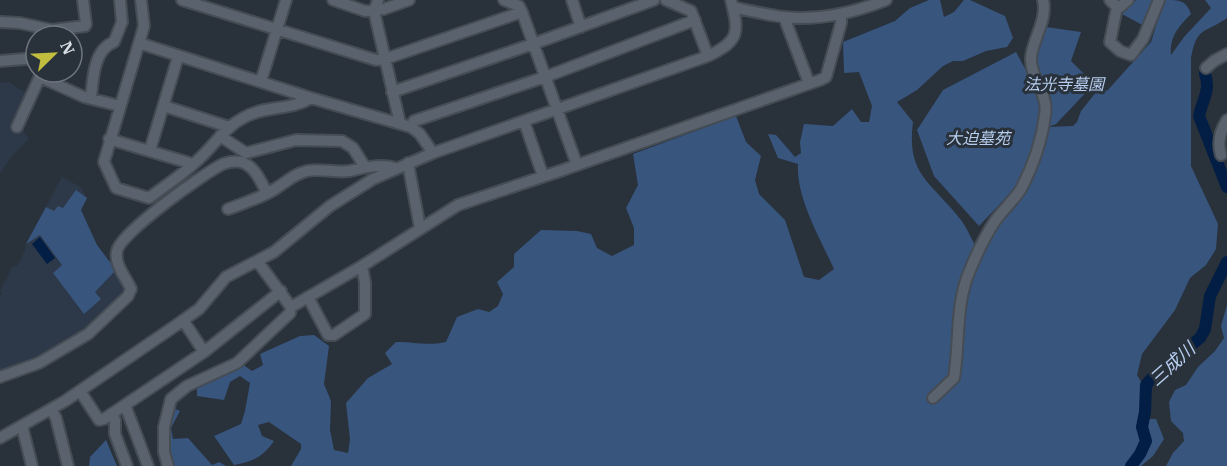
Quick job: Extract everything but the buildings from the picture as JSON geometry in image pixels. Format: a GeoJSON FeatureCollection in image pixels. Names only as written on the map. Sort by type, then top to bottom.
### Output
{"type":"FeatureCollection","features":[{"type":"Feature","properties":{"kind":"street"},"geometry":{"type":"LineString","coordinates":[[83,0],[86,24],[84,26]]}},
{"type":"Feature","properties":{"kind":"street"},"geometry":{"type":"LineString","coordinates":[[91,98],[97,61],[106,45],[114,42],[122,22],[120,0]]}},
{"type":"Feature","properties":{"kind":"street"},"geometry":{"type":"LineString","coordinates":[[141,0],[144,26],[109,139],[104,165],[113,186],[118,189],[149,198],[193,164],[229,128],[254,112],[294,106],[311,98]]}},
{"type":"Feature","properties":{"kind":"street"},"geometry":{"type":"LineString","coordinates":[[182,0],[376,60],[385,59],[522,12]]}},
{"type":"Feature","properties":{"kind":"street"},"geometry":{"type":"LineString","coordinates":[[261,81],[286,0]]}},
{"type":"Feature","properties":{"kind":"street"},"geometry":{"type":"LineString","coordinates":[[333,0],[365,11],[376,6],[409,0]]}},
{"type":"Feature","properties":{"kind":"street"},"geometry":{"type":"LineString","coordinates":[[504,0],[519,6],[522,12],[577,165]]}},
{"type":"Feature","properties":{"kind":"street"},"geometry":{"type":"LineString","coordinates":[[572,0],[581,27]]}},
{"type":"Feature","properties":{"kind":"street"},"geometry":{"type":"LineString","coordinates":[[392,92],[654,0]]}},
{"type":"Feature","properties":{"kind":"street"},"geometry":{"type":"LineString","coordinates":[[666,0],[691,11],[708,56]]}},
{"type":"Feature","properties":{"kind":"street"},"geometry":{"type":"LineString","coordinates":[[0,438],[80,391],[199,309],[226,277],[258,262],[286,243],[330,206],[372,179],[433,153],[723,49],[736,31],[732,4],[784,17],[816,17],[841,15],[865,9],[886,0]]}},
{"type":"Feature","properties":{"kind":"street"},"geometry":{"type":"LineString","coordinates":[[933,398],[954,378],[959,307],[970,271],[986,235],[1019,191],[1033,162],[1046,114],[1046,104],[1031,57],[1041,23],[1045,2],[1043,0]]}},
{"type":"Feature","properties":{"kind":"street"},"geometry":{"type":"LineString","coordinates":[[1128,0],[1120,8],[1113,4],[1110,42],[1120,51],[1131,55],[1143,39],[1159,0]]}},
{"type":"Feature","properties":{"kind":"street"},"geometry":{"type":"LineString","coordinates":[[376,6],[392,92],[406,125]]}},
{"type":"Feature","properties":{"kind":"street"},"geometry":{"type":"LineString","coordinates":[[291,307],[362,266],[458,205],[826,76],[841,23],[841,15]]}},
{"type":"Feature","properties":{"kind":"street"},"geometry":{"type":"LineString","coordinates":[[784,17],[808,83]]}},
{"type":"Feature","properties":{"kind":"street"},"geometry":{"type":"LineString","coordinates":[[406,125],[694,21]]}},
{"type":"Feature","properties":{"kind":"street"},"geometry":{"type":"LineString","coordinates":[[0,22],[24,24]]}},
{"type":"Feature","properties":{"kind":"street"},"geometry":{"type":"LineString","coordinates":[[139,43],[311,98],[406,125],[420,134],[433,153]]}},
{"type":"Feature","properties":{"kind":"street"},"geometry":{"type":"LineString","coordinates":[[1206,69],[1214,61],[1227,54]]}},
{"type":"Feature","properties":{"kind":"street"},"geometry":{"type":"LineString","coordinates":[[150,150],[178,57]]}},
{"type":"Feature","properties":{"kind":"street"},"geometry":{"type":"LineString","coordinates":[[0,61],[24,59]]}},
{"type":"Feature","properties":{"kind":"street"},"geometry":{"type":"LineString","coordinates":[[17,127],[37,84]]}},
{"type":"Feature","properties":{"kind":"street"},"geometry":{"type":"LineString","coordinates":[[56,84],[120,106]]}},
{"type":"Feature","properties":{"kind":"street"},"geometry":{"type":"LineString","coordinates":[[164,106],[220,123],[229,128]]}},
{"type":"Feature","properties":{"kind":"street"},"geometry":{"type":"LineString","coordinates":[[1221,154],[1218,146],[1227,120]]}},
{"type":"Feature","properties":{"kind":"street"},"geometry":{"type":"LineString","coordinates":[[524,121],[543,176]]}},
{"type":"Feature","properties":{"kind":"street"},"geometry":{"type":"LineString","coordinates":[[220,136],[246,153],[296,140],[342,141],[353,148],[365,167]]}},
{"type":"Feature","properties":{"kind":"street"},"geometry":{"type":"LineString","coordinates":[[109,139],[193,164]]}},
{"type":"Feature","properties":{"kind":"street"},"geometry":{"type":"LineString","coordinates":[[0,377],[39,363],[88,334],[128,296],[131,289],[117,259],[118,246],[136,226],[197,182],[225,164],[241,162],[254,171],[267,194]]}},
{"type":"Feature","properties":{"kind":"street"},"geometry":{"type":"LineString","coordinates":[[408,163],[420,228]]}},
{"type":"Feature","properties":{"kind":"street"},"geometry":{"type":"LineString","coordinates":[[228,209],[267,194],[294,175],[318,170],[345,171],[387,166],[395,168]]}},
{"type":"Feature","properties":{"kind":"street"},"geometry":{"type":"LineString","coordinates":[[168,466],[164,452],[164,427],[171,399],[187,386],[237,363],[290,314],[291,307],[258,262]]}},
{"type":"Feature","properties":{"kind":"street"},"geometry":{"type":"LineString","coordinates":[[308,297],[328,335],[334,335],[364,314],[365,283],[362,266]]}},
{"type":"Feature","properties":{"kind":"street"},"geometry":{"type":"LineString","coordinates":[[80,391],[99,420],[204,352],[281,291]]}},
{"type":"Feature","properties":{"kind":"street"},"geometry":{"type":"LineString","coordinates":[[183,320],[204,352]]}},
{"type":"Feature","properties":{"kind":"street"},"geometry":{"type":"LineString","coordinates":[[125,405],[148,466]]}},
{"type":"Feature","properties":{"kind":"street"},"geometry":{"type":"LineString","coordinates":[[51,409],[56,418],[68,466]]}},
{"type":"Feature","properties":{"kind":"street"},"geometry":{"type":"LineString","coordinates":[[111,414],[115,420],[115,434],[127,466]]}},
{"type":"Feature","properties":{"kind":"street"},"geometry":{"type":"LineString","coordinates":[[22,426],[32,466]]}},
{"type":"Feature","properties":{"kind":"shaded area"},"geometry":{"type":"Polygon","coordinates":[[[9,82],[28,94],[21,127],[29,139],[11,157],[0,174],[0,83],[9,82]]]}},
{"type":"Feature","properties":{"kind":"shaded area"},"geometry":{"type":"Polygon","coordinates":[[[62,177],[81,187],[87,198],[81,210],[85,221],[97,245],[129,291],[96,325],[38,360],[0,374],[0,296],[2,293],[0,290],[13,266],[17,266],[26,249],[25,246],[62,177]]]}},
{"type":"Feature","properties":{"kind":"shaded area"},"geometry":{"type":"Polygon","coordinates":[[[40,237],[55,258],[47,264],[32,244],[40,237]]]}},
{"type":"Feature","properties":{"kind":"green space"},"geometry":{"type":"Polygon","coordinates":[[[929,0],[940,0],[944,17],[954,12],[964,0],[970,0],[1005,16],[1013,38],[1007,47],[986,51],[963,61],[953,61],[943,66],[917,90],[897,102],[913,122],[913,155],[917,167],[931,187],[961,220],[977,249],[1012,211],[1030,185],[1044,147],[1048,127],[1073,126],[1081,111],[1101,86],[1107,91],[1151,42],[1164,0],[1182,2],[1191,14],[1173,37],[1171,55],[1211,8],[1205,0],[1227,0],[1227,18],[1199,36],[1191,58],[1191,166],[1218,224],[1216,249],[1206,265],[1190,278],[1175,310],[1142,354],[1137,375],[1146,390],[1147,406],[1139,408],[1141,419],[1156,419],[1164,439],[1153,456],[1141,466],[291,466],[301,449],[301,444],[269,422],[258,425],[262,436],[274,441],[270,447],[257,458],[234,465],[214,436],[241,424],[250,383],[240,376],[230,382],[224,400],[197,396],[197,387],[242,364],[252,371],[263,365],[260,354],[300,336],[314,335],[329,346],[324,384],[331,401],[330,430],[334,450],[348,453],[350,439],[346,403],[368,378],[392,364],[385,353],[396,342],[427,344],[446,342],[457,317],[478,309],[489,312],[498,306],[503,294],[497,282],[514,267],[514,254],[541,230],[577,231],[591,234],[597,248],[612,256],[634,245],[634,228],[626,208],[638,185],[633,154],[736,116],[746,142],[761,156],[755,180],[759,194],[785,220],[804,277],[819,280],[834,269],[805,204],[798,177],[798,164],[778,158],[768,134],[776,135],[795,157],[801,153],[800,142],[804,124],[833,126],[852,109],[861,122],[869,122],[872,106],[859,72],[844,73],[843,42],[895,21],[910,8],[929,0]]]}},
{"type":"Feature","properties":{"kind":"green space"},"geometry":{"type":"Polygon","coordinates":[[[1136,0],[1158,0],[1146,27],[1122,14],[1136,0]]]}},
{"type":"Feature","properties":{"kind":"green space","name":"法光寺墓園"},"geometry":{"type":"Polygon","coordinates":[[[1046,27],[1081,32],[1071,61],[1094,84],[1056,124],[1048,127],[1035,63],[1046,27]]]}},
{"type":"Feature","properties":{"kind":"green space","name":"大迫墓苑"},"geometry":{"type":"Polygon","coordinates":[[[1016,52],[1042,100],[1038,131],[1019,184],[979,226],[934,176],[917,130],[943,90],[1016,52]]]}},
{"type":"Feature","properties":{"kind":"green space"},"geometry":{"type":"Polygon","coordinates":[[[76,190],[87,198],[81,210],[97,245],[116,270],[95,292],[101,299],[84,314],[53,273],[62,265],[40,235],[26,244],[46,207],[54,211],[58,206],[63,208],[76,190]]]}},
{"type":"Feature","properties":{"kind":"green space"},"geometry":{"type":"Polygon","coordinates":[[[1227,305],[1227,466],[1166,466],[1173,453],[1184,441],[1183,433],[1171,421],[1169,402],[1175,390],[1186,385],[1198,367],[1215,351],[1224,338],[1221,326],[1227,305]]]}},
{"type":"Feature","properties":{"kind":"green space"},"geometry":{"type":"Polygon","coordinates":[[[173,408],[180,411],[171,428],[173,439],[188,438],[212,465],[219,462],[226,466],[172,466],[166,442],[173,408]]]}},
{"type":"Feature","properties":{"kind":"green space"},"geometry":{"type":"Polygon","coordinates":[[[106,440],[117,466],[89,466],[90,457],[106,440]]]}},
{"type":"Feature","properties":{"kind":"waterway","name":"三成川"},"geometry":{"type":"LineString","coordinates":[[1205,74],[1207,90],[1199,116],[1227,187]]}},
{"type":"Feature","properties":{"kind":"waterway","name":"三成川"},"geometry":{"type":"LineString","coordinates":[[1131,466],[1146,441],[1142,427],[1146,385],[1200,338],[1205,329],[1210,296],[1227,262]]}}]}
